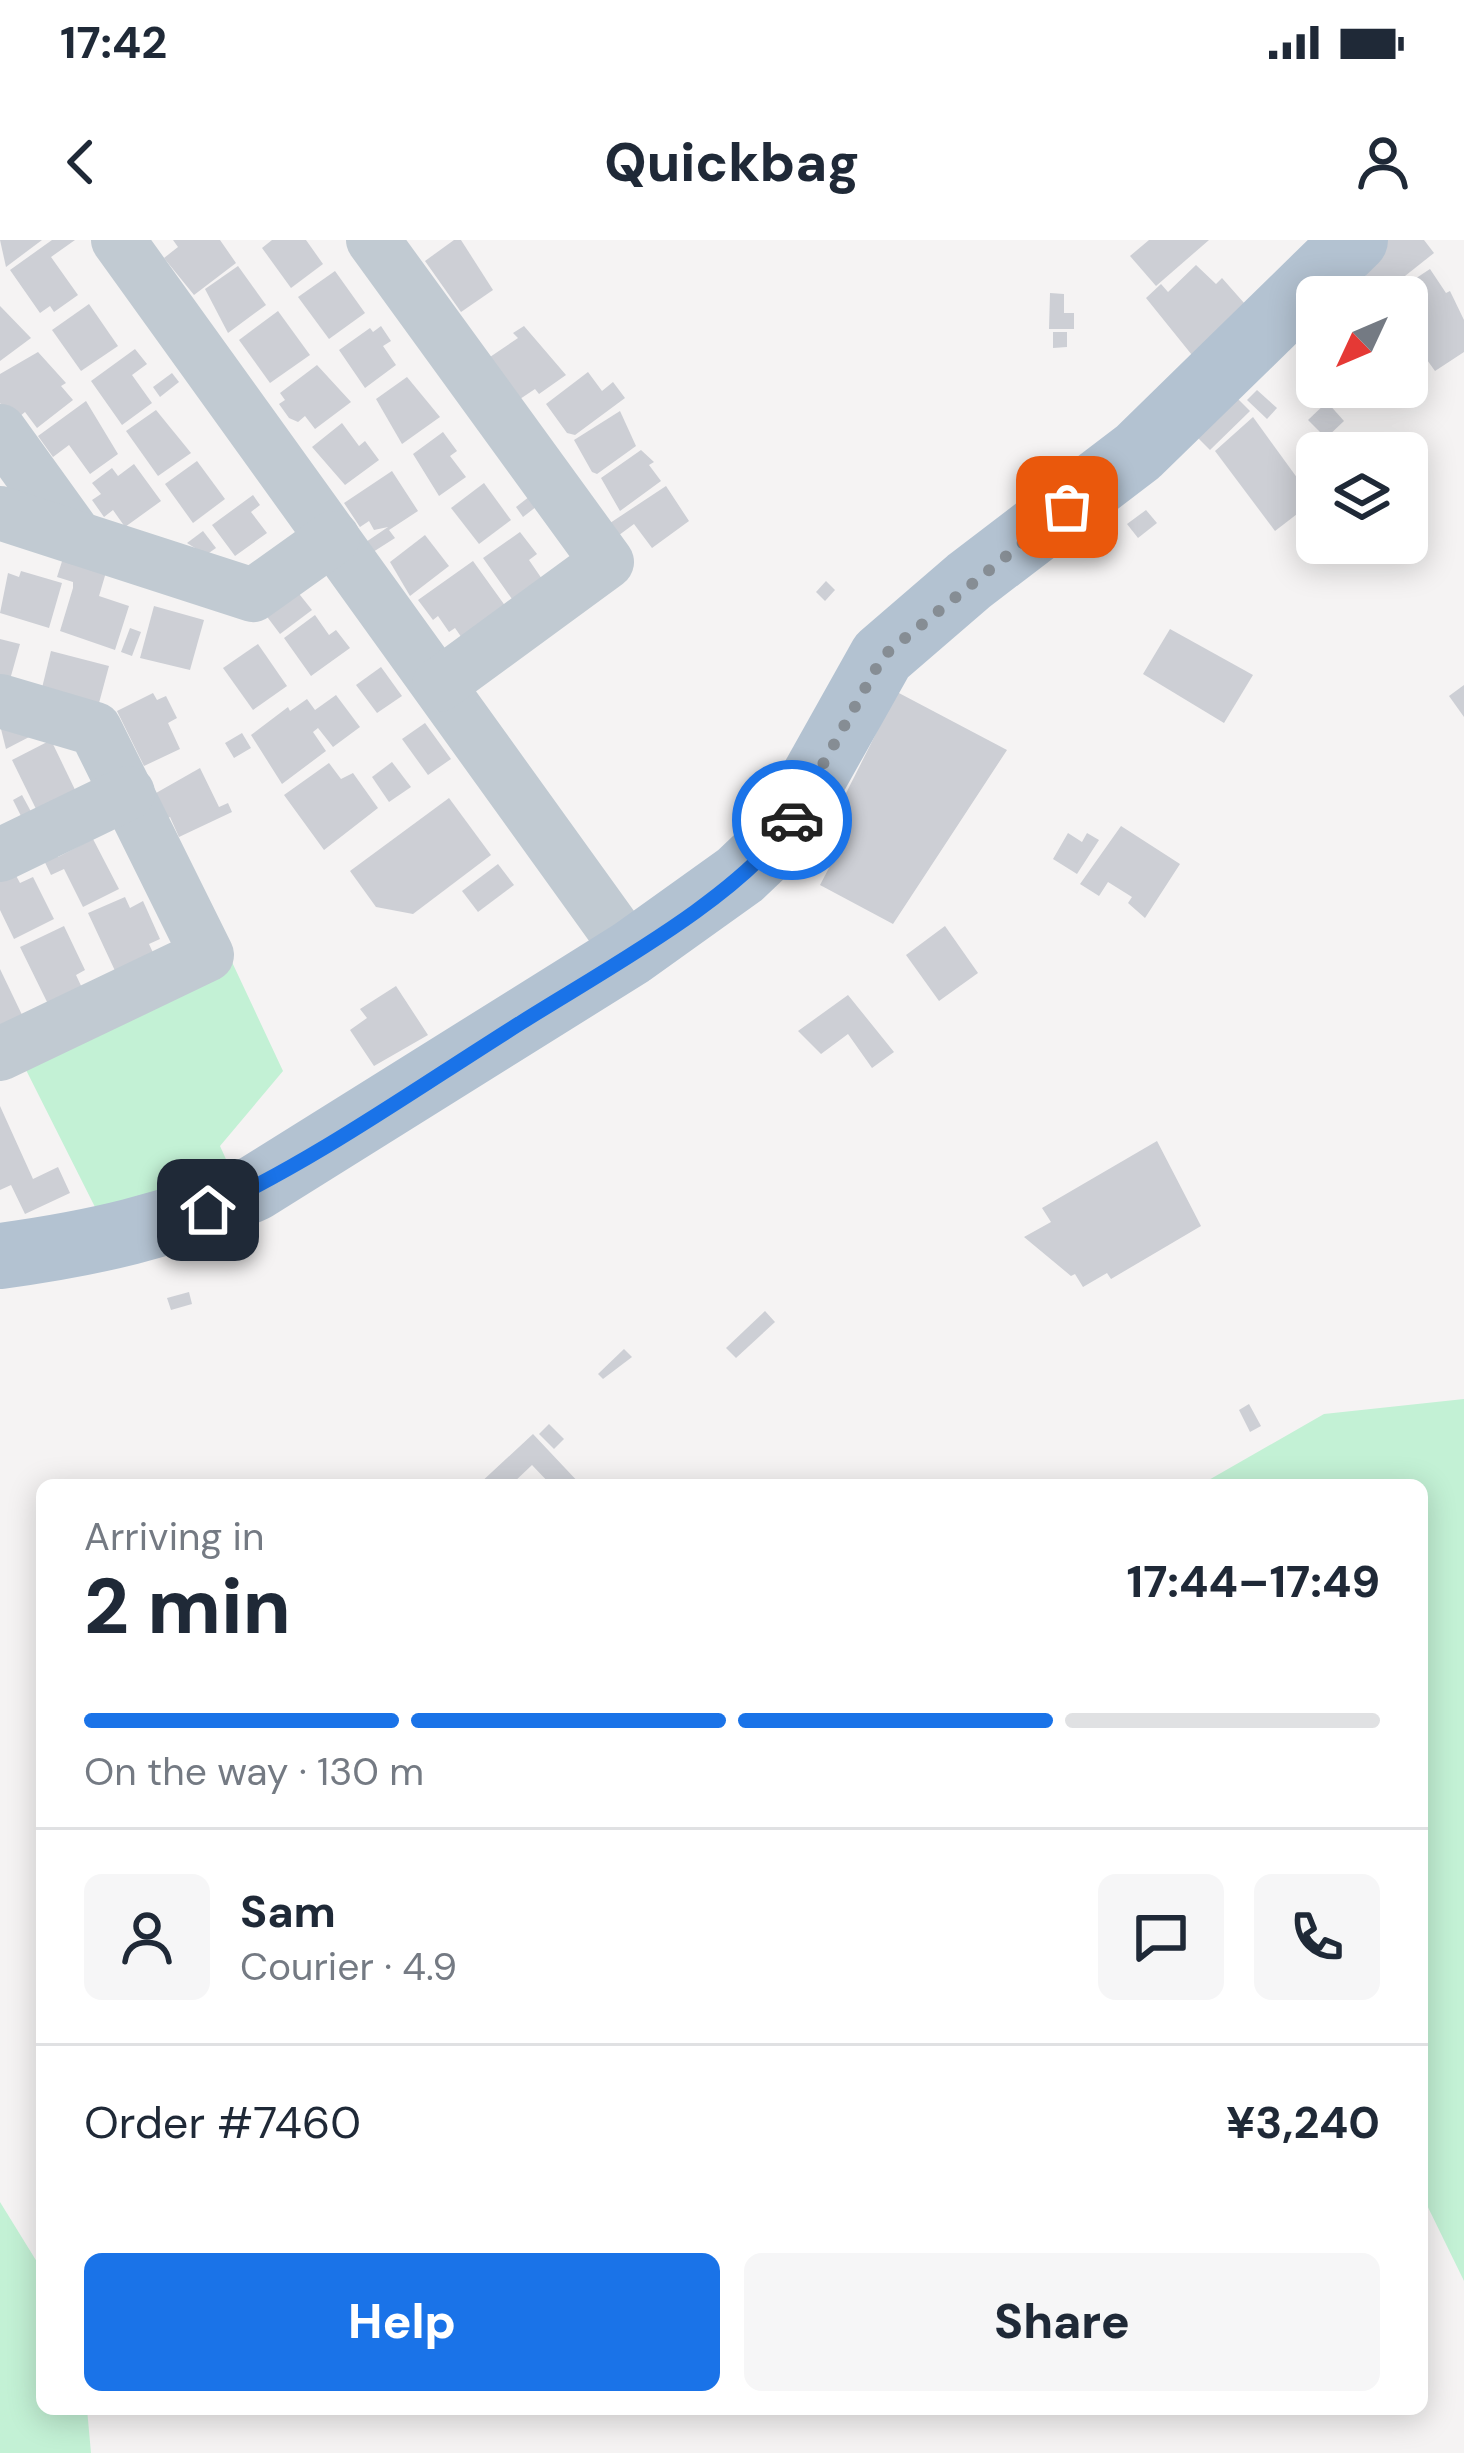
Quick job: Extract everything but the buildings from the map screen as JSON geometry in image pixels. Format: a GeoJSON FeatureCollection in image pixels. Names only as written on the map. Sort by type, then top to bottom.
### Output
{"type":"FeatureCollection","features":[{"type":"Feature","properties":{"kind":"main road"},"geometry":{"type":"LineString","coordinates":[[0,1256],[127,1235],[208,1210],[255,1188],[631,952],[740,875],[782,836],[883,656],[969,581],[1138,452],[1355,240]]}},
{"type":"Feature","properties":{"kind":"street"},"geometry":{"type":"LineString","coordinates":[[118,240],[631,952]]}},
{"type":"Feature","properties":{"kind":"street"},"geometry":{"type":"LineString","coordinates":[[374,240],[607,562],[439,685]]}},
{"type":"Feature","properties":{"kind":"street"},"geometry":{"type":"LineString","coordinates":[[0,431],[77,538]]}},
{"type":"Feature","properties":{"kind":"street"},"geometry":{"type":"LineString","coordinates":[[0,513],[253,595],[333,538]]}},
{"type":"Feature","properties":{"kind":"street"},"geometry":{"type":"LineString","coordinates":[[0,701],[95,729],[207,955],[0,1054]]}},
{"type":"Feature","properties":{"kind":"street"},"geometry":{"type":"LineString","coordinates":[[0,855],[128,793]]}},
{"type":"Feature","properties":{"kind":"green space"},"geometry":{"type":"Polygon","coordinates":[[[231,960],[283,1071],[220,1146],[230,1168],[98,1213],[22,1062],[231,960]]]}},
{"type":"Feature","properties":{"kind":"green space"},"geometry":{"type":"Polygon","coordinates":[[[1464,1399],[1464,2281],[1428,2207],[1428,1479],[1210,1479],[1324,1414],[1464,1399]]]}},
{"type":"Feature","properties":{"kind":"green space"},"geometry":{"type":"Polygon","coordinates":[[[0,2202],[36,2260],[36,2415],[88,2415],[91,2453],[0,2453],[0,2202]]]}},
{"type":"Feature","properties":{"kind":"way so far"},"geometry":{"type":"LineString","coordinates":[[792,820],[883,656],[917,623],[1067,507]]}},
{"type":"Feature","properties":{"kind":"route"},"geometry":{"type":"LineString","coordinates":[[208,1210],[358,1128],[631,952],[740,875],[782,836],[792,820]]}}]}
